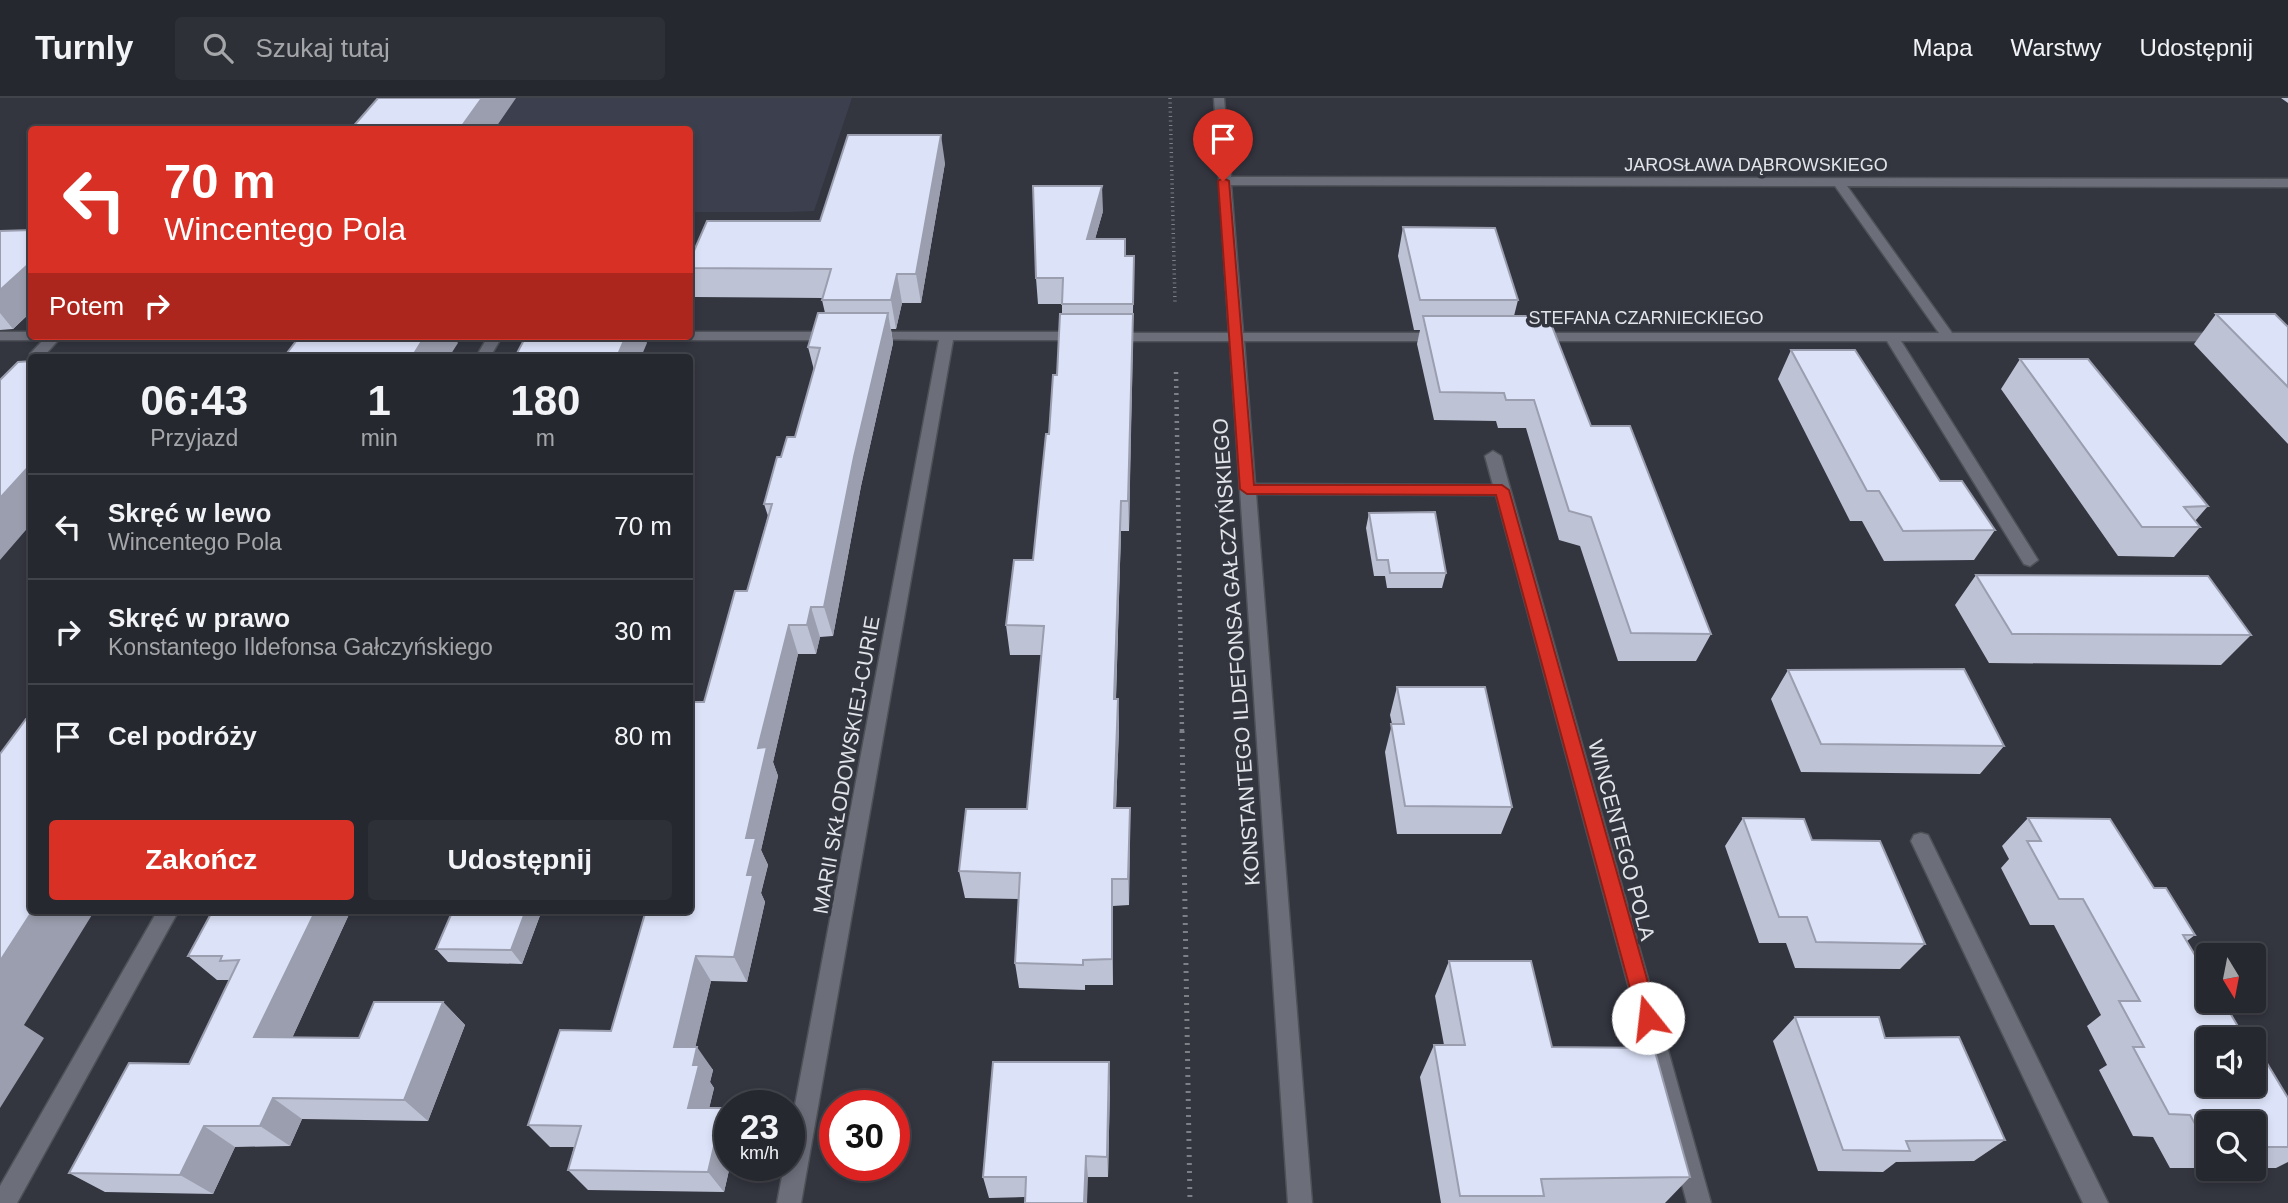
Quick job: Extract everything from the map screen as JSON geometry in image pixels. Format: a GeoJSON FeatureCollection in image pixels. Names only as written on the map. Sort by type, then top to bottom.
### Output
{"type":"FeatureCollection","features":[{"type":"Feature","properties":{"kind":"street","name":"KONSTANTEGO ILDEFONSA GAŁCZYŃSKIEGO"},"geometry":{"type":"LineString","coordinates":[[1219,98],[1300,1203]]}},
{"type":"Feature","properties":{"kind":"street","name":"JAROSŁAWA DĄBROWSKIEGO"},"geometry":{"type":"LineString","coordinates":[[1223,181],[2288,183]]}},
{"type":"Feature","properties":{"kind":"street"},"geometry":{"type":"LineString","coordinates":[[1839,183],[1949,338]]}},
{"type":"Feature","properties":{"kind":"street"},"geometry":{"type":"LineString","coordinates":[[0,336],[28,336]]}},
{"type":"Feature","properties":{"kind":"street"},"geometry":{"type":"LineString","coordinates":[[693,336],[1451,337]]}},
{"type":"Feature","properties":{"kind":"street","name":"MARII SKŁODOWSKIEJ-CURIE"},"geometry":{"type":"LineString","coordinates":[[789,1203],[947,336]]}},
{"type":"Feature","properties":{"kind":"street","name":"STEFANA CZARNIECKIEGO"},"geometry":{"type":"LineString","coordinates":[[1520,337],[2234,337]]}},
{"type":"Feature","properties":{"kind":"street"},"geometry":{"type":"LineString","coordinates":[[1892,338],[2030,560]]}},
{"type":"Feature","properties":{"kind":"street"},"geometry":{"type":"LineString","coordinates":[[38,354],[51,340]]}},
{"type":"Feature","properties":{"kind":"street","name":"WINCENTEGO POLA"},"geometry":{"type":"LineString","coordinates":[[1493,456],[1699,1203]]}},
{"type":"Feature","properties":{"kind":"street"},"geometry":{"type":"LineString","coordinates":[[1247,489],[1502,490]]}},
{"type":"Feature","properties":{"kind":"street"},"geometry":{"type":"LineString","coordinates":[[1921,841],[2096,1203]]}},
{"type":"Feature","properties":{"kind":"street"},"geometry":{"type":"LineString","coordinates":[[5,1203],[167,914]]}},
{"type":"Feature","properties":{"kind":"path"},"geometry":{"type":"LineString","coordinates":[[1170,98],[1190,1203]]}},
{"type":"Feature","properties":{"kind":"shaded area"},"geometry":{"type":"Polygon","coordinates":[[[395,98],[852,98],[814,211],[693,212],[693,126],[372,126],[395,98]]]}},
{"type":"Feature","properties":{"kind":"building"},"geometry":{"type":"Polygon","coordinates":[[[378,98],[482,98],[462,126],[354,126],[378,98]]]}},
{"type":"Feature","properties":{"kind":"building"},"geometry":{"type":"Polygon","coordinates":[[[848,135],[941,135],[916,274],[897,274],[891,300],[822,300],[831,269],[693,268],[693,253],[707,221],[820,221],[848,135]]]}},
{"type":"Feature","properties":{"kind":"building"},"geometry":{"type":"Polygon","coordinates":[[[1033,186],[1102,186],[1087,239],[1125,239],[1125,256],[1134,256],[1133,304],[1062,304],[1063,278],[1036,278],[1033,186]]]}},
{"type":"Feature","properties":{"kind":"building"},"geometry":{"type":"Polygon","coordinates":[[[1403,227],[1495,228],[1518,300],[1420,300],[1403,227]]]}},
{"type":"Feature","properties":{"kind":"building"},"geometry":{"type":"Polygon","coordinates":[[[28,230],[28,265],[0,290],[0,231],[28,230]]]}},
{"type":"Feature","properties":{"kind":"building"},"geometry":{"type":"Polygon","coordinates":[[[818,313],[888,313],[854,457],[824,607],[811,607],[807,625],[789,625],[758,748],[767,747],[746,838],[756,838],[747,875],[753,875],[734,957],[696,956],[674,1047],[697,1047],[693,1065],[699,1065],[688,1108],[714,1108],[714,1146],[708,1172],[568,1170],[581,1126],[528,1125],[560,1030],[611,1031],[645,914],[693,914],[693,702],[704,702],[735,591],[747,591],[772,504],[764,504],[777,457],[781,457],[787,437],[795,437],[820,348],[808,347],[818,313]]]}},
{"type":"Feature","properties":{"kind":"building"},"geometry":{"type":"Polygon","coordinates":[[[1060,314],[1133,314],[1128,501],[1121,501],[1114,699],[1118,699],[1114,808],[1130,808],[1128,879],[1112,879],[1112,959],[1083,960],[1083,965],[1015,963],[1020,873],[959,871],[966,809],[1027,809],[1044,626],[1006,625],[1014,560],[1033,560],[1046,434],[1049,434],[1053,375],[1057,375],[1060,314]]]}},
{"type":"Feature","properties":{"kind":"building"},"geometry":{"type":"Polygon","coordinates":[[[2216,314],[2275,314],[2288,327],[2288,387],[2216,314]]]}},
{"type":"Feature","properties":{"kind":"building"},"geometry":{"type":"Polygon","coordinates":[[[1423,316],[1548,316],[1591,426],[1630,426],[1711,634],[1631,633],[1591,517],[1569,511],[1534,400],[1506,400],[1504,393],[1440,392],[1423,316]]]}},
{"type":"Feature","properties":{"kind":"building"},"geometry":{"type":"Polygon","coordinates":[[[297,340],[423,340],[414,354],[286,354],[297,340]]]}},
{"type":"Feature","properties":{"kind":"building"},"geometry":{"type":"Polygon","coordinates":[[[524,340],[624,340],[618,354],[517,354],[524,340]]]}},
{"type":"Feature","properties":{"kind":"building"},"geometry":{"type":"Polygon","coordinates":[[[1791,350],[1855,350],[1940,481],[1962,481],[1995,530],[1903,531],[1879,491],[1867,491],[1791,350]]]}},
{"type":"Feature","properties":{"kind":"building"},"geometry":{"type":"Polygon","coordinates":[[[2020,359],[2088,359],[2208,506],[2184,507],[2200,527],[2142,527],[2020,359]]]}},
{"type":"Feature","properties":{"kind":"building"},"geometry":{"type":"Polygon","coordinates":[[[28,361],[28,467],[0,498],[0,380],[18,362],[28,361]]]}},
{"type":"Feature","properties":{"kind":"building"},"geometry":{"type":"Polygon","coordinates":[[[1435,512],[1446,573],[1390,573],[1388,560],[1377,560],[1369,513],[1435,512]]]}},
{"type":"Feature","properties":{"kind":"building"},"geometry":{"type":"Polygon","coordinates":[[[1976,575],[2208,576],[2251,635],[2012,634],[1976,575]]]}},
{"type":"Feature","properties":{"kind":"building"},"geometry":{"type":"Polygon","coordinates":[[[1964,669],[2004,746],[1821,744],[1788,670],[1964,669]]]}},
{"type":"Feature","properties":{"kind":"building"},"geometry":{"type":"Polygon","coordinates":[[[1397,687],[1485,687],[1512,807],[1405,806],[1391,724],[1404,724],[1397,687]]]}},
{"type":"Feature","properties":{"kind":"building"},"geometry":{"type":"Polygon","coordinates":[[[28,719],[28,914],[30,914],[0,961],[0,754],[28,719]]]}},
{"type":"Feature","properties":{"kind":"building"},"geometry":{"type":"Polygon","coordinates":[[[1743,818],[1804,819],[1812,840],[1880,841],[1925,944],[1816,942],[1807,917],[1779,917],[1743,818]]]}},
{"type":"Feature","properties":{"kind":"building"},"geometry":{"type":"Polygon","coordinates":[[[2028,818],[2110,819],[2154,888],[2166,888],[2195,935],[2183,935],[2196,957],[2196,1013],[2230,1013],[2238,1027],[2196,1027],[2196,1097],[2266,1097],[2266,1062],[2288,1098],[2288,1147],[2266,1147],[2266,1111],[2196,1111],[2196,1126],[2190,1115],[2169,1114],[2133,1047],[2144,1047],[2119,1001],[2140,1001],[2083,899],[2059,899],[2027,841],[2041,841],[2028,818]]]}},
{"type":"Feature","properties":{"kind":"building"},"geometry":{"type":"Polygon","coordinates":[[[211,914],[314,914],[254,1037],[359,1038],[374,1002],[443,1002],[404,1100],[273,1098],[260,1126],[204,1126],[180,1175],[69,1173],[129,1063],[189,1064],[239,960],[220,961],[222,956],[188,956],[211,914]]]}},
{"type":"Feature","properties":{"kind":"building"},"geometry":{"type":"Polygon","coordinates":[[[451,914],[524,914],[511,950],[436,949],[451,914]]]}},
{"type":"Feature","properties":{"kind":"building"},"geometry":{"type":"Polygon","coordinates":[[[1449,961],[1531,961],[1552,1047],[1654,1048],[1690,1177],[1541,1179],[1544,1196],[1460,1196],[1434,1045],[1465,1045],[1449,961]]]}},
{"type":"Feature","properties":{"kind":"building"},"geometry":{"type":"Polygon","coordinates":[[[1795,1017],[1879,1017],[1885,1038],[1959,1037],[2005,1140],[1906,1141],[1910,1151],[1843,1150],[1795,1017]]]}},
{"type":"Feature","properties":{"kind":"building"},"geometry":{"type":"Polygon","coordinates":[[[993,1062],[1109,1062],[1107,1157],[1086,1156],[1084,1203],[1025,1203],[1026,1177],[983,1177],[993,1062]]]}},
{"type":"Feature","properties":{"kind":"route"},"geometry":{"type":"LineString","coordinates":[[1223,181],[1247,489],[1502,490],[1648,1018]]}}]}
